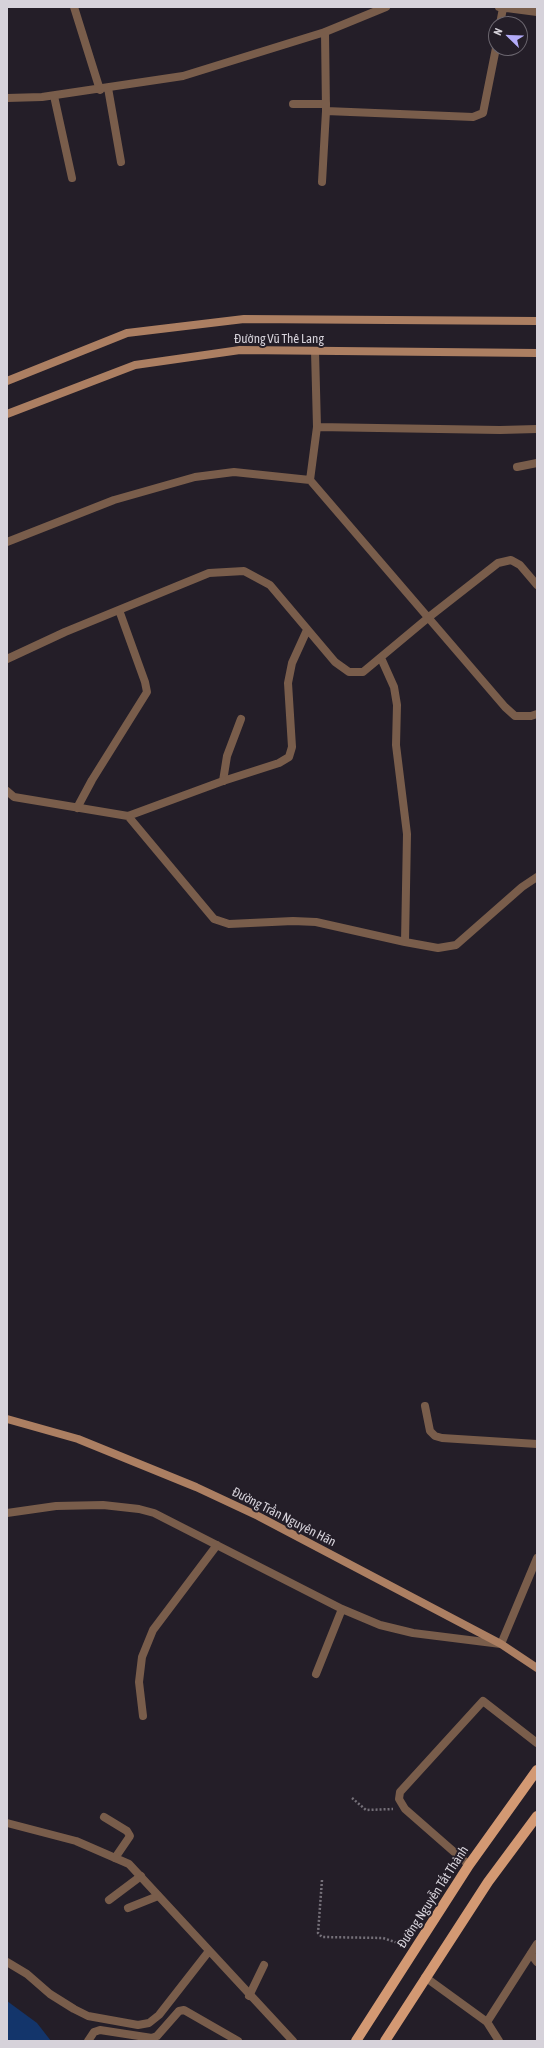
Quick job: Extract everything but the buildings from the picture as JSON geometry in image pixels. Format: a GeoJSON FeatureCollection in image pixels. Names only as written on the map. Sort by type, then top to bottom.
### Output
{"type":"FeatureCollection","features":[{"type":"Feature","properties":{"kind":"main road","name":"Đường Nguyễn Tất Thành"},"geometry":{"type":"LineString","coordinates":[[356,2041],[413,1949],[469,1865],[537,1770]]}},
{"type":"Feature","properties":{"kind":"main road"},"geometry":{"type":"LineString","coordinates":[[385,2041],[488,1882],[537,1816]]}},
{"type":"Feature","properties":{"kind":"street"},"geometry":{"type":"LineString","coordinates":[[74,7],[104,89],[122,162]]}},
{"type":"Feature","properties":{"kind":"street"},"geometry":{"type":"LineString","coordinates":[[7,98],[54,96],[183,76],[324,32],[386,7]]}},
{"type":"Feature","properties":{"kind":"street"},"geometry":{"type":"LineString","coordinates":[[501,7],[537,12]]}},
{"type":"Feature","properties":{"kind":"street"},"geometry":{"type":"LineString","coordinates":[[322,182],[326,108],[324,32]]}},
{"type":"Feature","properties":{"kind":"street"},"geometry":{"type":"LineString","coordinates":[[293,104],[326,108],[472,117],[484,113],[495,56]]}},
{"type":"Feature","properties":{"kind":"street"},"geometry":{"type":"LineString","coordinates":[[54,96],[72,178]]}},
{"type":"Feature","properties":{"kind":"street","name":"Đường Vũ Thê Lang"},"geometry":{"type":"LineString","coordinates":[[7,381],[127,333],[244,319],[537,321]]}},
{"type":"Feature","properties":{"kind":"street","name":"Đường Vũ Thê Lang"},"geometry":{"type":"LineString","coordinates":[[7,414],[135,365],[240,350],[537,353]]}},
{"type":"Feature","properties":{"kind":"street"},"geometry":{"type":"LineString","coordinates":[[310,480],[317,427],[315,351]]}},
{"type":"Feature","properties":{"kind":"street"},"geometry":{"type":"LineString","coordinates":[[317,427],[500,430],[537,429]]}},
{"type":"Feature","properties":{"kind":"street"},"geometry":{"type":"LineString","coordinates":[[517,466],[537,463]]}},
{"type":"Feature","properties":{"kind":"street"},"geometry":{"type":"LineString","coordinates":[[7,542],[114,500],[195,477],[234,472],[310,480],[510,712],[515,716],[531,716],[537,714]]}},
{"type":"Feature","properties":{"kind":"street"},"geometry":{"type":"LineString","coordinates":[[7,659],[119,610],[209,573],[244,571],[270,585],[335,662],[349,672],[362,672],[498,563],[511,560],[520,565],[537,585]]}},
{"type":"Feature","properties":{"kind":"street"},"geometry":{"type":"LineString","coordinates":[[77,808],[92,780],[147,692],[146,682],[119,610]]}},
{"type":"Feature","properties":{"kind":"street"},"geometry":{"type":"LineString","coordinates":[[7,791],[10,798],[128,816],[222,781],[279,762],[289,757],[292,747],[288,683],[292,663],[307,630]]}},
{"type":"Feature","properties":{"kind":"street"},"geometry":{"type":"LineString","coordinates":[[381,658],[394,687],[397,705],[396,745],[407,834],[405,942]]}},
{"type":"Feature","properties":{"kind":"street"},"geometry":{"type":"LineString","coordinates":[[222,781],[227,756],[241,718]]}},
{"type":"Feature","properties":{"kind":"street"},"geometry":{"type":"LineString","coordinates":[[128,816],[214,919],[229,924],[293,921],[316,922],[438,948],[456,945],[522,887],[537,877]]}},
{"type":"Feature","properties":{"kind":"street"},"geometry":{"type":"LineString","coordinates":[[425,1406],[430,1431],[435,1436],[442,1438],[537,1444]]}},
{"type":"Feature","properties":{"kind":"street","name":"Đường Trần Nguyên Hãn"},"geometry":{"type":"LineString","coordinates":[[7,1419],[78,1439],[196,1487],[265,1520],[501,1644],[537,1668]]}},
{"type":"Feature","properties":{"kind":"street"},"geometry":{"type":"LineString","coordinates":[[7,1512],[56,1506],[121,1505],[154,1513],[342,1609],[380,1625],[412,1633],[501,1644],[537,1558]]}},
{"type":"Feature","properties":{"kind":"street"},"geometry":{"type":"LineString","coordinates":[[143,1716],[139,1682],[142,1657],[153,1630],[217,1545]]}},
{"type":"Feature","properties":{"kind":"street"},"geometry":{"type":"LineString","coordinates":[[316,1674],[342,1609]]}},
{"type":"Feature","properties":{"kind":"street"},"geometry":{"type":"LineString","coordinates":[[469,1865],[405,1809],[399,1800],[400,1792],[483,1701],[537,1743]]}},
{"type":"Feature","properties":{"kind":"street"},"geometry":{"type":"LineString","coordinates":[[104,1817],[127,1831],[130,1836],[115,1858]]}},
{"type":"Feature","properties":{"kind":"street"},"geometry":{"type":"LineString","coordinates":[[7,1823],[76,1841],[129,1864],[249,1996],[293,2041]]}},
{"type":"Feature","properties":{"kind":"street"},"geometry":{"type":"LineString","coordinates":[[109,1900],[141,1876]]}},
{"type":"Feature","properties":{"kind":"street"},"geometry":{"type":"LineString","coordinates":[[128,1908],[158,1896]]}},
{"type":"Feature","properties":{"kind":"street"},"geometry":{"type":"LineString","coordinates":[[487,2022],[537,1944]]}},
{"type":"Feature","properties":{"kind":"street"},"geometry":{"type":"LineString","coordinates":[[7,1962],[26,1974],[50,1994],[88,2016],[138,2025],[149,2023],[159,2015],[209,1951]]}},
{"type":"Feature","properties":{"kind":"street"},"geometry":{"type":"LineString","coordinates":[[531,1954],[537,1962]]}},
{"type":"Feature","properties":{"kind":"street"},"geometry":{"type":"LineString","coordinates":[[249,1996],[264,1965]]}},
{"type":"Feature","properties":{"kind":"street"},"geometry":{"type":"LineString","coordinates":[[425,1978],[487,2022],[499,2041]]}},
{"type":"Feature","properties":{"kind":"street"},"geometry":{"type":"LineString","coordinates":[[88,2041],[94,2032],[100,2030],[152,2038],[157,2036],[179,2011],[184,2010],[238,2041]]}},
{"type":"Feature","properties":{"kind":"path"},"geometry":{"type":"LineString","coordinates":[[352,1798],[366,1810],[405,1809]]}},
{"type":"Feature","properties":{"kind":"path"},"geometry":{"type":"LineString","coordinates":[[322,1880],[318,1933],[322,1937],[383,1938],[413,1949]]}},
{"type":"Feature","properties":{"kind":"water"},"geometry":{"type":"Polygon","coordinates":[[[7,2001],[37,2023],[51,2041],[7,2041],[7,2001]]]}}]}
